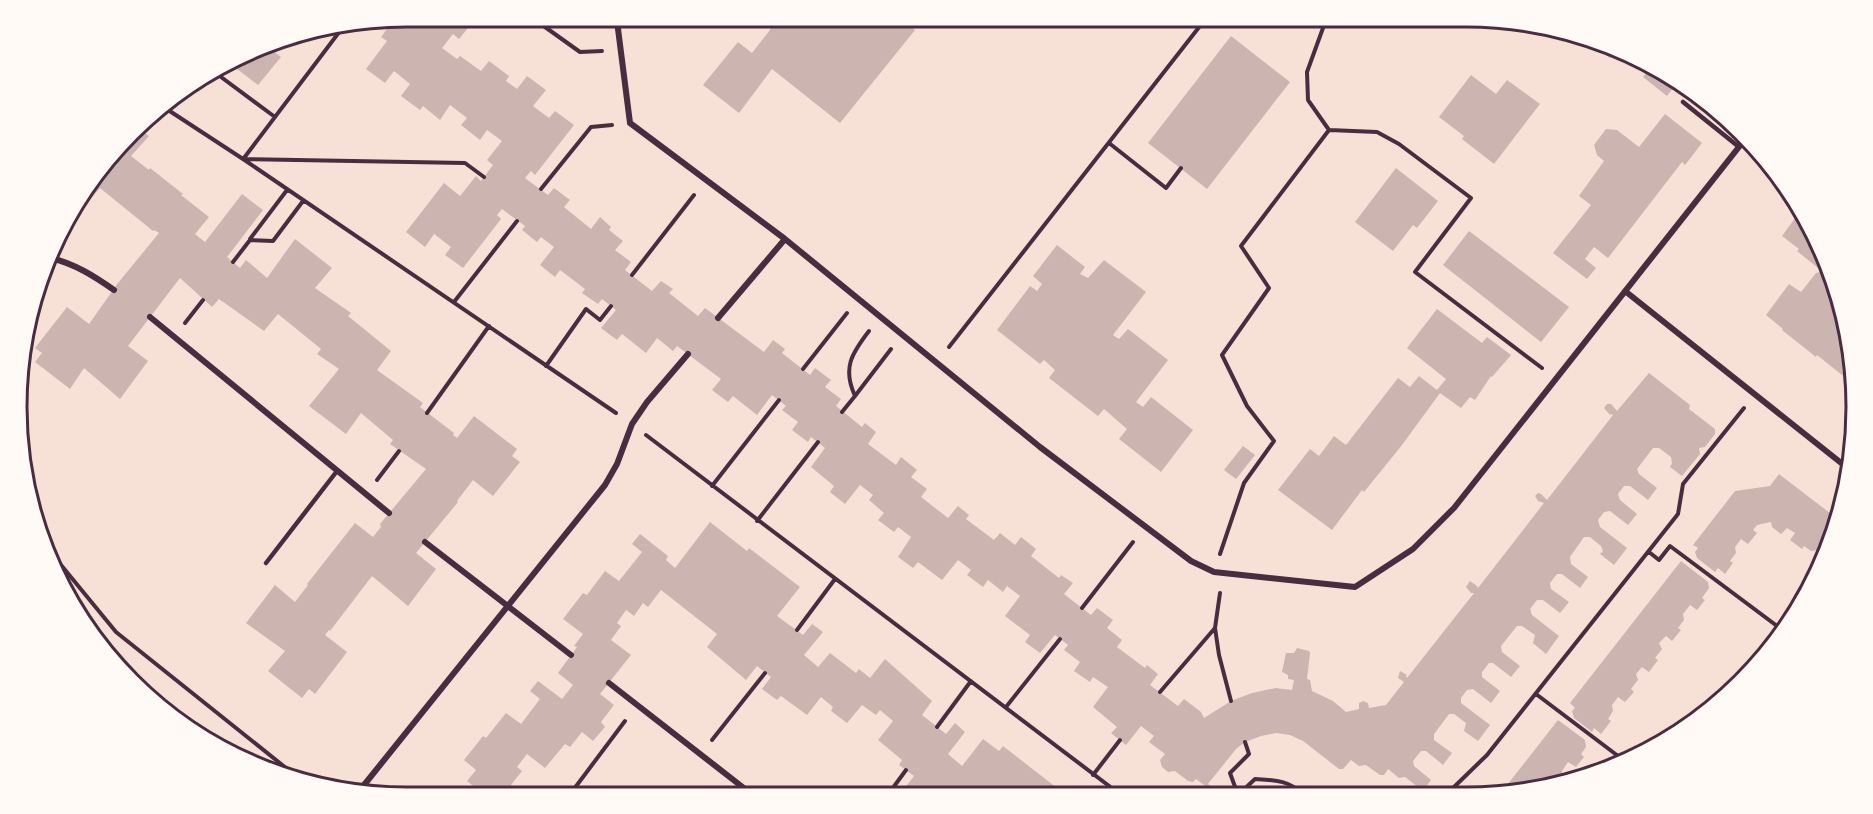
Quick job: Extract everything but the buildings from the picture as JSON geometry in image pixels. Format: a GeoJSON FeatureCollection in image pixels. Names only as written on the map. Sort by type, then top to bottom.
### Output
{"type":"FeatureCollection","features":[{"type":"Feature","properties":{"kind":"street"},"geometry":{"type":"LineString","coordinates":[[618,27],[630,123],[785,239],[1040,447],[1191,561],[1223,574],[1355,587],[1413,549],[1454,508],[1741,144]]}},
{"type":"Feature","properties":{"kind":"street"},"geometry":{"type":"LineString","coordinates":[[718,318],[785,239]]}},
{"type":"Feature","properties":{"kind":"street"},"geometry":{"type":"LineString","coordinates":[[57,259],[68,262],[114,290]]}},
{"type":"Feature","properties":{"kind":"street"},"geometry":{"type":"LineString","coordinates":[[1625,291],[1842,463]]}},
{"type":"Feature","properties":{"kind":"street"},"geometry":{"type":"LineString","coordinates":[[150,317],[389,513]]}},
{"type":"Feature","properties":{"kind":"street"},"geometry":{"type":"LineString","coordinates":[[364,785],[605,485],[617,465],[632,424],[647,402],[688,354]]}},
{"type":"Feature","properties":{"kind":"street"},"geometry":{"type":"LineString","coordinates":[[425,542],[571,655]]}},
{"type":"Feature","properties":{"kind":"street"},"geometry":{"type":"LineString","coordinates":[[609,684],[742,787]]}},
{"type":"Feature","properties":{"kind":"lane"},"geometry":{"type":"LineString","coordinates":[[1683,102],[1739,147]]}},
{"type":"Feature","properties":{"kind":"lane"},"geometry":{"type":"LineString","coordinates":[[266,563],[337,471]]}},
{"type":"Feature","properties":{"kind":"path"},"geometry":{"type":"LineString","coordinates":[[546,27],[580,52],[621,49]]}},
{"type":"Feature","properties":{"kind":"path"},"geometry":{"type":"LineString","coordinates":[[938,362],[1199,27]]}},
{"type":"Feature","properties":{"kind":"path"},"geometry":{"type":"LineString","coordinates":[[1323,27],[1307,72],[1308,99],[1329,130]]}},
{"type":"Feature","properties":{"kind":"path"},"geometry":{"type":"LineString","coordinates":[[243,159],[338,33]]}},
{"type":"Feature","properties":{"kind":"path"},"geometry":{"type":"LineString","coordinates":[[219,77],[275,117]]}},
{"type":"Feature","properties":{"kind":"path"},"geometry":{"type":"LineString","coordinates":[[169,111],[632,424],[1109,787]]}},
{"type":"Feature","properties":{"kind":"path"},"geometry":{"type":"LineString","coordinates":[[540,189],[591,127],[630,123]]}},
{"type":"Feature","properties":{"kind":"path"},"geometry":{"type":"LineString","coordinates":[[1329,130],[1377,132],[1399,144],[1471,198],[1415,272],[1557,379]]}},
{"type":"Feature","properties":{"kind":"path"},"geometry":{"type":"LineString","coordinates":[[1214,572],[1244,483],[1274,441],[1247,406],[1222,355],[1269,288],[1241,246],[1329,130]]}},
{"type":"Feature","properties":{"kind":"path"},"geometry":{"type":"LineString","coordinates":[[1109,143],[1166,188],[1181,168]]}},
{"type":"Feature","properties":{"kind":"path"},"geometry":{"type":"LineString","coordinates":[[243,159],[465,163],[484,177]]}},
{"type":"Feature","properties":{"kind":"path"},"geometry":{"type":"LineString","coordinates":[[632,275],[706,180]]}},
{"type":"Feature","properties":{"kind":"path"},"geometry":{"type":"LineString","coordinates":[[232,262],[287,190]]}},
{"type":"Feature","properties":{"kind":"path"},"geometry":{"type":"LineString","coordinates":[[250,240],[273,241],[303,201]]}},
{"type":"Feature","properties":{"kind":"path"},"geometry":{"type":"LineString","coordinates":[[454,302],[517,221]]}},
{"type":"Feature","properties":{"kind":"path"},"geometry":{"type":"LineString","coordinates":[[803,369],[858,298]]}},
{"type":"Feature","properties":{"kind":"path"},"geometry":{"type":"LineString","coordinates":[[173,338],[203,300]]}},
{"type":"Feature","properties":{"kind":"path"},"geometry":{"type":"LineString","coordinates":[[546,366],[586,309],[600,320],[611,306]]}},
{"type":"Feature","properties":{"kind":"path"},"geometry":{"type":"LineString","coordinates":[[855,396],[850,387],[848,365],[856,348],[880,316]]}},
{"type":"Feature","properties":{"kind":"path"},"geometry":{"type":"LineString","coordinates":[[427,413],[489,326]]}},
{"type":"Feature","properties":{"kind":"path"},"geometry":{"type":"LineString","coordinates":[[842,411],[903,334]]}},
{"type":"Feature","properties":{"kind":"path"},"geometry":{"type":"LineString","coordinates":[[1454,787],[1487,755],[1649,552],[1678,514],[1683,484],[1755,394]]}},
{"type":"Feature","properties":{"kind":"path"},"geometry":{"type":"LineString","coordinates":[[712,486],[779,400]]}},
{"type":"Feature","properties":{"kind":"path"},"geometry":{"type":"LineString","coordinates":[[757,521],[818,442]]}},
{"type":"Feature","properties":{"kind":"path"},"geometry":{"type":"LineString","coordinates":[[366,495],[399,451]]}},
{"type":"Feature","properties":{"kind":"path"},"geometry":{"type":"LineString","coordinates":[[1082,608],[1145,526]]}},
{"type":"Feature","properties":{"kind":"path"},"geometry":{"type":"LineString","coordinates":[[1649,552],[1659,560],[1670,546],[1776,626]]}},
{"type":"Feature","properties":{"kind":"path"},"geometry":{"type":"LineString","coordinates":[[62,567],[116,632],[285,767]]}},
{"type":"Feature","properties":{"kind":"path"},"geometry":{"type":"LineString","coordinates":[[1223,574],[1215,628],[1219,655],[1232,701]]}},
{"type":"Feature","properties":{"kind":"path"},"geometry":{"type":"LineString","coordinates":[[797,630],[835,579]]}},
{"type":"Feature","properties":{"kind":"path"},"geometry":{"type":"LineString","coordinates":[[1160,692],[1215,628]]}},
{"type":"Feature","properties":{"kind":"path"},"geometry":{"type":"LineString","coordinates":[[1006,707],[1060,639]]}},
{"type":"Feature","properties":{"kind":"path"},"geometry":{"type":"LineString","coordinates":[[700,755],[765,673]]}},
{"type":"Feature","properties":{"kind":"path"},"geometry":{"type":"LineString","coordinates":[[937,727],[971,681]]}},
{"type":"Feature","properties":{"kind":"path"},"geometry":{"type":"LineString","coordinates":[[1536,694],[1617,755]]}},
{"type":"Feature","properties":{"kind":"path"},"geometry":{"type":"LineString","coordinates":[[576,787],[637,706]]}},
{"type":"Feature","properties":{"kind":"path"},"geometry":{"type":"LineString","coordinates":[[1093,775],[1120,740]]}},
{"type":"Feature","properties":{"kind":"path"},"geometry":{"type":"LineString","coordinates":[[1235,787],[1230,773],[1249,754],[1245,742]]}},
{"type":"Feature","properties":{"kind":"path"},"geometry":{"type":"LineString","coordinates":[[893,787],[906,770]]}},
{"type":"Feature","properties":{"kind":"path"},"geometry":{"type":"LineString","coordinates":[[1246,787],[1255,779],[1284,781],[1295,787]]}}]}
